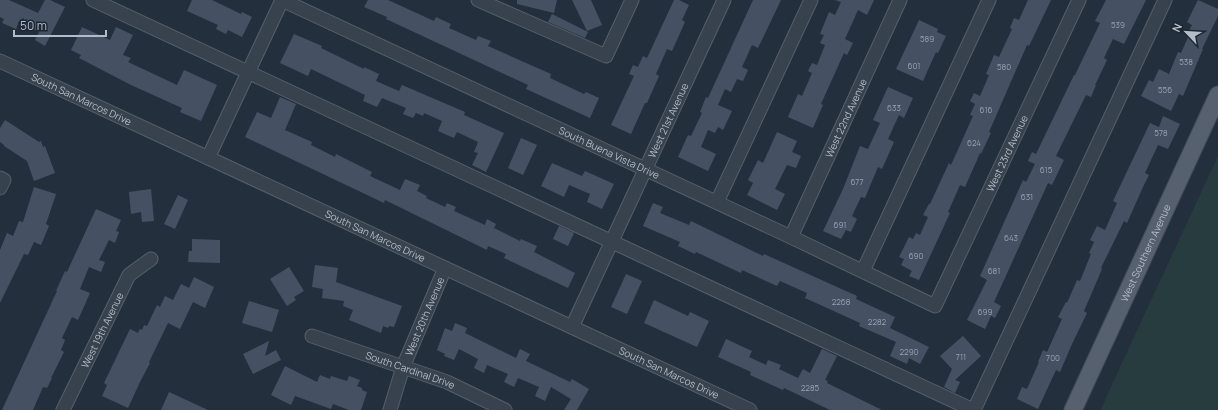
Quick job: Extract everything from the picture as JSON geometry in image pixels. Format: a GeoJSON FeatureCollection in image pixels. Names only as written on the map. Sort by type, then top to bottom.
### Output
{"type":"FeatureCollection","features":[{"type":"Feature","properties":{"kind":"main road","name":"West Southern Avenue"},"geometry":{"type":"LineString","coordinates":[[1073,410],[1218,95]]}},
{"type":"Feature","properties":{"kind":"street"},"geometry":{"type":"LineString","coordinates":[[92,0],[974,410],[1165,0]]}},
{"type":"Feature","properties":{"kind":"street"},"geometry":{"type":"LineString","coordinates":[[208,158],[282,0]]}},
{"type":"Feature","properties":{"kind":"street","name":"South Buena Vista Drive"},"geometry":{"type":"LineString","coordinates":[[282,0],[791,236],[935,306]]}},
{"type":"Feature","properties":{"kind":"street"},"geometry":{"type":"LineString","coordinates":[[478,0],[606,56],[632,0]]}},
{"type":"Feature","properties":{"kind":"street","name":"West 21st Avenue"},"geometry":{"type":"LineString","coordinates":[[572,327],[724,0]]}},
{"type":"Feature","properties":{"kind":"street"},"geometry":{"type":"LineString","coordinates":[[717,202],[811,0]]}},
{"type":"Feature","properties":{"kind":"street","name":"West 22nd Avenue"},"geometry":{"type":"LineString","coordinates":[[791,236],[900,0]]}},
{"type":"Feature","properties":{"kind":"street"},"geometry":{"type":"LineString","coordinates":[[863,271],[989,0]]}},
{"type":"Feature","properties":{"kind":"street","name":"West 23rd Avenue"},"geometry":{"type":"LineString","coordinates":[[935,306],[1079,0]]}},
{"type":"Feature","properties":{"kind":"street","name":"South San Marcos Drive"},"geometry":{"type":"LineString","coordinates":[[0,61],[748,410]]}},
{"type":"Feature","properties":{"kind":"street","name":"West 19th Avenue"},"geometry":{"type":"LineString","coordinates":[[68,409],[129,275],[151,259]]}},
{"type":"Feature","properties":{"kind":"street","name":"West 20th Avenue"},"geometry":{"type":"LineString","coordinates":[[390,410],[403,367],[445,268]]}},
{"type":"Feature","properties":{"kind":"street","name":"South Cardinal Drive"},"geometry":{"type":"LineString","coordinates":[[312,336],[447,382],[505,410]]}},
{"type":"Feature","properties":{"kind":"green space"},"geometry":{"type":"Polygon","coordinates":[[[1218,156],[1218,410],[1101,410],[1109,391],[1218,156]]]}},
{"type":"Feature","properties":{"kind":"building"},"geometry":{"type":"Polygon","coordinates":[[[0,0],[9,0],[38,13],[45,0],[50,0],[65,7],[45,46],[35,40],[39,32],[19,21],[16,29],[2,23],[4,19],[0,17],[0,0]]]}},
{"type":"Feature","properties":{"kind":"building"},"geometry":{"type":"Polygon","coordinates":[[[192,0],[212,0],[241,14],[242,12],[252,17],[242,37],[228,30],[226,34],[216,29],[218,25],[187,11],[192,0]]]}},
{"type":"Feature","properties":{"kind":"building"},"geometry":{"type":"Polygon","coordinates":[[[368,0],[388,0],[434,21],[436,17],[451,24],[449,28],[476,40],[478,36],[491,41],[488,46],[551,74],[550,78],[584,94],[586,92],[599,98],[590,118],[526,89],[528,85],[386,19],[387,17],[364,7],[368,0]]]}},
{"type":"Feature","properties":{"kind":"building"},"geometry":{"type":"Polygon","coordinates":[[[517,0],[557,0],[554,13],[517,4],[517,0]]]}},
{"type":"Feature","properties":{"kind":"building"},"geometry":{"type":"Polygon","coordinates":[[[572,0],[591,0],[602,25],[587,31],[572,0]]]}},
{"type":"Feature","properties":{"kind":"building"},"geometry":{"type":"Polygon","coordinates":[[[674,0],[679,0],[689,5],[682,20],[685,22],[672,51],[667,49],[656,74],[659,76],[631,134],[611,125],[634,76],[629,74],[633,65],[638,67],[643,56],[647,58],[674,0]]]}},
{"type":"Feature","properties":{"kind":"building"},"geometry":{"type":"Polygon","coordinates":[[[753,0],[781,0],[758,48],[752,45],[742,67],[748,70],[743,81],[737,79],[731,92],[725,89],[718,105],[732,111],[723,130],[718,127],[715,133],[708,130],[701,147],[716,154],[708,171],[678,157],[688,135],[691,136],[702,113],[700,112],[706,97],[708,98],[753,0]]]}},
{"type":"Feature","properties":{"kind":"building"},"geometry":{"type":"Polygon","coordinates":[[[835,0],[874,0],[867,15],[858,10],[845,39],[853,43],[847,55],[844,53],[821,104],[823,105],[813,128],[788,117],[798,94],[802,96],[812,73],[808,71],[812,63],[817,65],[825,45],[820,43],[824,35],[820,34],[829,12],[835,15],[841,2],[835,0]]]}},
{"type":"Feature","properties":{"kind":"building"},"geometry":{"type":"Polygon","coordinates":[[[1028,0],[1051,0],[1029,46],[1027,45],[989,132],[991,133],[981,154],[980,153],[965,187],[960,185],[948,212],[950,213],[919,280],[909,276],[912,271],[901,265],[904,259],[899,257],[909,237],[913,239],[916,233],[920,235],[928,217],[923,215],[930,204],[949,163],[951,165],[973,116],[970,115],[975,104],[970,101],[974,93],[980,96],[989,75],[986,74],[994,55],[999,57],[1012,29],[1010,28],[1014,18],[1019,20],[1028,0]]]}},
{"type":"Feature","properties":{"kind":"building"},"geometry":{"type":"Polygon","coordinates":[[[1106,0],[1146,0],[1124,44],[1113,39],[1104,58],[1107,60],[1091,97],[1086,95],[1056,156],[1064,160],[1052,185],[1048,183],[994,302],[1001,306],[995,318],[991,316],[985,329],[967,320],[987,280],[980,276],[1023,180],[1026,182],[1035,164],[1028,161],[1032,152],[1036,154],[1075,75],[1100,23],[1095,21],[1106,0]]]}},
{"type":"Feature","properties":{"kind":"building"},"geometry":{"type":"Polygon","coordinates":[[[1198,0],[1218,9],[1218,16],[1202,49],[1183,96],[1179,94],[1171,111],[1141,96],[1149,80],[1153,82],[1159,69],[1169,74],[1178,52],[1181,53],[1189,35],[1187,34],[1192,25],[1187,22],[1198,0]]]}},
{"type":"Feature","properties":{"kind":"building"},"geometry":{"type":"Polygon","coordinates":[[[552,14],[588,32],[585,38],[548,22],[552,14]]]}},
{"type":"Feature","properties":{"kind":"building"},"geometry":{"type":"Polygon","coordinates":[[[919,20],[938,29],[937,32],[946,36],[938,53],[936,52],[923,81],[896,69],[919,20]]]}},
{"type":"Feature","properties":{"kind":"building"},"geometry":{"type":"Polygon","coordinates":[[[82,27],[110,40],[116,27],[133,35],[123,55],[131,58],[128,62],[177,85],[184,70],[217,85],[201,121],[180,112],[182,108],[131,85],[79,58],[81,55],[71,50],[82,27]]]}},
{"type":"Feature","properties":{"kind":"building"},"geometry":{"type":"Polygon","coordinates":[[[294,34],[322,46],[321,48],[364,69],[364,67],[379,74],[376,81],[399,91],[402,85],[465,112],[464,115],[504,133],[486,172],[472,165],[478,153],[474,152],[478,142],[457,132],[454,138],[438,131],[442,121],[424,113],[423,116],[416,113],[413,118],[403,114],[406,108],[382,98],[377,107],[363,101],[365,95],[311,69],[308,76],[280,63],[294,34]]]}},
{"type":"Feature","properties":{"kind":"building"},"geometry":{"type":"Polygon","coordinates":[[[888,87],[913,98],[904,118],[899,115],[888,139],[894,142],[882,169],[878,167],[865,198],[861,197],[852,216],[857,219],[851,232],[846,230],[841,239],[823,231],[843,189],[860,146],[868,149],[880,123],[873,120],[888,87]]]}},
{"type":"Feature","properties":{"kind":"building"},"geometry":{"type":"Polygon","coordinates":[[[280,97],[296,104],[285,130],[312,142],[311,145],[335,157],[336,154],[372,172],[370,176],[400,190],[405,179],[420,185],[417,191],[427,196],[426,198],[445,207],[447,203],[456,207],[454,211],[485,225],[487,219],[496,224],[494,228],[520,241],[521,239],[537,246],[534,252],[575,273],[568,288],[504,258],[506,254],[488,246],[487,250],[385,200],[384,203],[245,137],[257,112],[271,118],[280,97]]]}},
{"type":"Feature","properties":{"kind":"building"},"geometry":{"type":"Polygon","coordinates":[[[1163,116],[1180,124],[1168,149],[1158,145],[1145,173],[1149,175],[1127,223],[1124,221],[1101,268],[1102,269],[1084,311],[1087,313],[1060,372],[1056,370],[1038,409],[1017,399],[1022,387],[1027,389],[1043,350],[1047,352],[1062,319],[1058,317],[1066,302],[1067,303],[1077,280],[1080,281],[1091,254],[1089,253],[1094,242],[1090,240],[1097,226],[1105,230],[1117,203],[1113,201],[1150,123],[1159,127],[1163,116]]]}},
{"type":"Feature","properties":{"kind":"building"},"geometry":{"type":"Polygon","coordinates":[[[5,120],[39,142],[41,141],[43,147],[45,146],[55,173],[34,181],[27,161],[0,142],[0,128],[5,120]]]}},
{"type":"Feature","properties":{"kind":"building"},"geometry":{"type":"Polygon","coordinates":[[[777,132],[797,141],[792,152],[801,156],[796,168],[787,165],[775,189],[785,194],[777,210],[747,195],[753,183],[748,180],[758,160],[763,163],[777,132]]]}},
{"type":"Feature","properties":{"kind":"building"},"geometry":{"type":"Polygon","coordinates":[[[521,138],[537,145],[523,175],[508,168],[521,138]]]}},
{"type":"Feature","properties":{"kind":"building"},"geometry":{"type":"Polygon","coordinates":[[[552,163],[582,176],[585,171],[614,184],[602,209],[587,202],[590,194],[569,185],[564,197],[541,186],[552,163]]]}},
{"type":"Feature","properties":{"kind":"building"},"geometry":{"type":"Polygon","coordinates":[[[34,187],[56,194],[46,224],[49,226],[41,245],[34,242],[28,255],[24,254],[0,303],[0,250],[7,233],[13,236],[19,221],[23,222],[34,187]]]}},
{"type":"Feature","properties":{"kind":"building"},"geometry":{"type":"Polygon","coordinates":[[[151,189],[154,221],[142,222],[141,212],[131,214],[129,192],[151,189]]]}},
{"type":"Feature","properties":{"kind":"building"},"geometry":{"type":"Polygon","coordinates":[[[178,195],[188,200],[175,229],[164,224],[178,195]]]}},
{"type":"Feature","properties":{"kind":"building"},"geometry":{"type":"Polygon","coordinates":[[[653,203],[663,207],[660,213],[689,225],[691,221],[763,256],[764,254],[857,296],[856,299],[895,317],[890,328],[929,347],[920,364],[909,358],[907,364],[890,356],[896,342],[859,326],[860,323],[805,298],[807,293],[780,281],[777,286],[742,270],[741,273],[696,252],[695,254],[678,246],[680,242],[643,226],[653,203]]]}},
{"type":"Feature","properties":{"kind":"building"},"geometry":{"type":"Polygon","coordinates":[[[96,209],[121,220],[116,231],[119,232],[115,243],[109,240],[99,260],[105,262],[101,272],[89,267],[80,289],[90,293],[78,320],[72,317],[62,338],[65,340],[61,350],[64,352],[52,378],[47,388],[43,387],[33,410],[2,410],[65,271],[67,272],[96,209]]]}},
{"type":"Feature","properties":{"kind":"building"},"geometry":{"type":"Polygon","coordinates":[[[559,226],[574,233],[568,246],[553,239],[559,226]]]}},
{"type":"Feature","properties":{"kind":"building"},"geometry":{"type":"Polygon","coordinates":[[[192,239],[220,240],[220,263],[188,262],[189,251],[192,251],[192,239]]]}},
{"type":"Feature","properties":{"kind":"building"},"geometry":{"type":"Polygon","coordinates":[[[315,265],[338,268],[336,282],[402,306],[394,327],[389,326],[388,328],[383,326],[381,333],[349,320],[353,310],[343,306],[344,301],[322,298],[323,289],[312,287],[315,265]]]}},
{"type":"Feature","properties":{"kind":"building"},"geometry":{"type":"Polygon","coordinates":[[[289,267],[304,291],[294,297],[296,300],[287,306],[270,279],[289,267]]]}},
{"type":"Feature","properties":{"kind":"building"},"geometry":{"type":"Polygon","coordinates":[[[626,274],[642,281],[627,314],[611,307],[626,274]]]}},
{"type":"Feature","properties":{"kind":"building"},"geometry":{"type":"Polygon","coordinates":[[[194,277],[214,287],[205,308],[193,302],[180,329],[168,323],[128,408],[102,396],[107,385],[104,383],[130,329],[138,333],[140,329],[142,330],[144,325],[147,326],[157,305],[160,307],[165,296],[173,300],[181,284],[189,288],[194,277]]]}},
{"type":"Feature","properties":{"kind":"building"},"geometry":{"type":"Polygon","coordinates":[[[654,300],[688,316],[690,312],[709,321],[697,347],[644,323],[654,300]]]}},
{"type":"Feature","properties":{"kind":"building"},"geometry":{"type":"Polygon","coordinates":[[[249,301],[279,310],[272,332],[242,323],[249,301]]]}},
{"type":"Feature","properties":{"kind":"building"},"geometry":{"type":"Polygon","coordinates":[[[455,323],[467,328],[465,333],[516,358],[520,349],[530,354],[526,361],[570,382],[572,379],[589,389],[577,410],[564,410],[571,399],[551,387],[545,401],[535,396],[539,387],[518,378],[514,387],[504,382],[508,374],[487,365],[484,373],[474,368],[478,359],[459,349],[454,360],[444,356],[445,354],[437,350],[445,328],[452,331],[455,323]]]}},
{"type":"Feature","properties":{"kind":"building"},"geometry":{"type":"Polygon","coordinates":[[[963,336],[981,356],[955,380],[960,382],[955,393],[944,387],[952,369],[940,356],[963,336]]]}},
{"type":"Feature","properties":{"kind":"building"},"geometry":{"type":"Polygon","coordinates":[[[726,339],[752,351],[749,357],[766,365],[768,360],[781,365],[779,369],[798,378],[803,369],[810,373],[822,349],[837,356],[825,380],[828,381],[827,383],[882,410],[830,410],[784,388],[783,390],[750,375],[751,372],[718,357],[726,339]]]}},
{"type":"Feature","properties":{"kind":"building"},"geometry":{"type":"Polygon","coordinates":[[[269,341],[265,356],[276,350],[281,360],[253,374],[243,354],[269,341]]]}},
{"type":"Feature","properties":{"kind":"building"},"geometry":{"type":"Polygon","coordinates":[[[285,366],[317,382],[320,375],[330,379],[331,376],[347,381],[349,376],[360,380],[357,386],[367,392],[361,410],[349,410],[333,404],[331,409],[295,396],[291,405],[271,395],[285,366]]]}},
{"type":"Feature","properties":{"kind":"building"},"geometry":{"type":"Polygon","coordinates":[[[169,392],[208,410],[161,410],[169,392]]]}}]}
